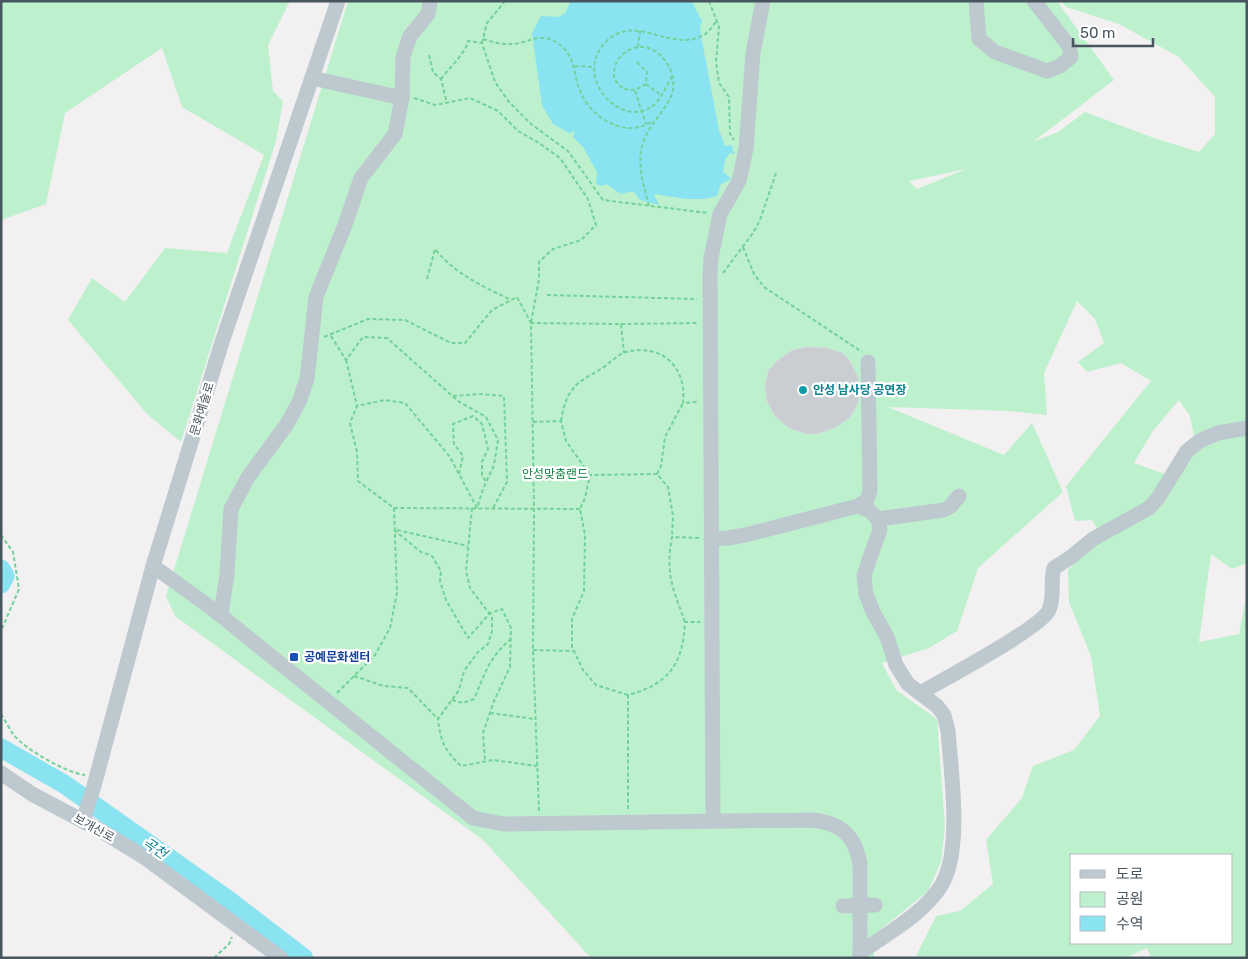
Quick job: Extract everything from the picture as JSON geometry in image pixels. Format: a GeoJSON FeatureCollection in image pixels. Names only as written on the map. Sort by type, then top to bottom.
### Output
{"type":"FeatureCollection","features":[{"type":"Feature","properties":{"kind":"street","name":"문화예술로"},"geometry":{"type":"LineString","coordinates":[[85,815],[153,566],[222,342],[338,1]]}},
{"type":"Feature","properties":{"kind":"street"},"geometry":{"type":"LineString","coordinates":[[221,615],[227,574],[231,509],[248,477],[287,424],[299,402],[307,379],[316,297],[345,225],[361,178],[395,134],[402,96],[403,57],[410,36],[428,14],[430,1]]}},
{"type":"Feature","properties":{"kind":"street"},"geometry":{"type":"LineString","coordinates":[[712,820],[711,258],[720,214],[739,181],[745,152],[753,53],[763,1]]}},
{"type":"Feature","properties":{"kind":"street"},"geometry":{"type":"LineString","coordinates":[[976,1],[979,39],[995,52],[1047,70],[1060,66],[1071,57],[1069,46],[1034,1]]}},
{"type":"Feature","properties":{"kind":"street"},"geometry":{"type":"LineString","coordinates":[[312,78],[402,96]]}},
{"type":"Feature","properties":{"kind":"street"},"geometry":{"type":"LineString","coordinates":[[711,539],[745,535],[858,506],[867,500],[870,491],[868,362]]}},
{"type":"Feature","properties":{"kind":"street"},"geometry":{"type":"LineString","coordinates":[[920,694],[998,648],[1041,619],[1049,611],[1054,568],[1072,557],[1093,539],[1149,508],[1158,498],[1187,451],[1201,440],[1218,433],[1247,428]]}},
{"type":"Feature","properties":{"kind":"street"},"geometry":{"type":"LineString","coordinates":[[878,519],[944,510],[951,506],[959,496]]}},
{"type":"Feature","properties":{"kind":"street"},"geometry":{"type":"LineString","coordinates":[[858,506],[870,511],[878,519],[880,530],[864,576],[866,594],[872,612],[888,637],[896,665],[908,684],[937,706],[944,715],[948,730],[953,828],[949,864],[945,878],[928,903],[860,955]]}},
{"type":"Feature","properties":{"kind":"street"},"geometry":{"type":"LineString","coordinates":[[153,566],[221,615],[472,818],[502,824],[712,820],[812,820],[834,824],[848,835],[858,852],[860,864],[860,955]]}},
{"type":"Feature","properties":{"kind":"street","name":"보개산로"},"geometry":{"type":"LineString","coordinates":[[1,773],[32,794],[85,815],[281,958]]}},
{"type":"Feature","properties":{"kind":"street"},"geometry":{"type":"LineString","coordinates":[[843,906],[875,905]]}},
{"type":"Feature","properties":{"kind":"path"},"geometry":{"type":"LineString","coordinates":[[505,1],[487,24],[482,43],[496,82],[509,102],[531,124],[568,151],[603,200],[720,214]]}},
{"type":"Feature","properties":{"kind":"path"},"geometry":{"type":"LineString","coordinates":[[709,1],[717,21],[719,35],[716,62],[719,83],[729,97],[730,134],[745,152]]}},
{"type":"Feature","properties":{"kind":"path"},"geometry":{"type":"LineString","coordinates":[[672,76],[662,96],[655,104],[644,110],[633,112],[617,107],[603,96],[593,76],[597,54],[617,33],[634,30],[683,41],[704,34],[717,21]]}},
{"type":"Feature","properties":{"kind":"path"},"geometry":{"type":"LineString","coordinates":[[638,47],[640,31]]}},
{"type":"Feature","properties":{"kind":"path"},"geometry":{"type":"LineString","coordinates":[[483,39],[497,44],[514,44],[533,38],[551,39],[566,48],[575,66],[581,93],[591,109],[621,128],[639,128],[655,121]]}},
{"type":"Feature","properties":{"kind":"path"},"geometry":{"type":"LineString","coordinates":[[441,79],[467,49],[468,41],[482,43]]}},
{"type":"Feature","properties":{"kind":"path"},"geometry":{"type":"LineString","coordinates":[[646,84],[635,90],[623,89],[614,79],[614,68],[624,52],[638,47],[648,47],[662,56],[672,76],[672,94],[642,145],[640,175],[650,206]]}},
{"type":"Feature","properties":{"kind":"path"},"geometry":{"type":"LineString","coordinates":[[429,56],[433,72],[441,79],[448,102]]}},
{"type":"Feature","properties":{"kind":"path"},"geometry":{"type":"LineString","coordinates":[[637,62],[647,72],[646,84]]}},
{"type":"Feature","properties":{"kind":"path"},"geometry":{"type":"LineString","coordinates":[[575,66],[594,67]]}},
{"type":"Feature","properties":{"kind":"path"},"geometry":{"type":"LineString","coordinates":[[646,84],[662,96]]}},
{"type":"Feature","properties":{"kind":"path"},"geometry":{"type":"LineString","coordinates":[[635,90],[646,124]]}},
{"type":"Feature","properties":{"kind":"path"},"geometry":{"type":"LineString","coordinates":[[402,96],[435,105],[470,98],[498,111],[518,132],[540,143],[560,158],[588,199],[596,225],[581,240],[553,248],[539,262],[540,279],[531,323],[534,509],[533,650],[539,823]]}},
{"type":"Feature","properties":{"kind":"path"},"geometry":{"type":"LineString","coordinates":[[723,273],[743,247],[760,220],[776,173]]}},
{"type":"Feature","properties":{"kind":"path"},"geometry":{"type":"LineString","coordinates":[[743,247],[754,274],[764,287],[858,348],[866,354],[868,362]]}},
{"type":"Feature","properties":{"kind":"path"},"geometry":{"type":"LineString","coordinates":[[427,278],[434,249],[446,263],[477,284],[511,300]]}},
{"type":"Feature","properties":{"kind":"path"},"geometry":{"type":"LineString","coordinates":[[547,295],[710,300]]}},
{"type":"Feature","properties":{"kind":"path"},"geometry":{"type":"LineString","coordinates":[[312,340],[331,336],[368,319],[405,320],[451,342],[465,343],[492,310],[517,297],[531,323]]}},
{"type":"Feature","properties":{"kind":"path"},"geometry":{"type":"LineString","coordinates":[[531,323],[710,323]]}},
{"type":"Feature","properties":{"kind":"path"},"geometry":{"type":"LineString","coordinates":[[621,324],[624,353]]}},
{"type":"Feature","properties":{"kind":"path"},"geometry":{"type":"LineString","coordinates":[[331,336],[346,360],[357,406],[350,423],[357,452],[358,481],[394,508],[580,509]]}},
{"type":"Feature","properties":{"kind":"path"},"geometry":{"type":"LineString","coordinates":[[346,360],[363,336],[386,338],[453,396],[486,416],[498,440],[494,465],[486,481],[477,508]]}},
{"type":"Feature","properties":{"kind":"path"},"geometry":{"type":"LineString","coordinates":[[643,349],[658,352],[670,361],[680,377],[683,403],[665,437],[661,466],[657,474],[668,487],[674,516],[668,556],[671,583],[685,622],[684,639],[679,658],[671,672],[658,684],[628,695],[596,685],[583,670],[572,647],[572,618],[584,591],[585,535],[580,509],[585,498],[590,475],[566,441],[561,421],[565,404],[572,389],[624,353],[643,349]]}},
{"type":"Feature","properties":{"kind":"path"},"geometry":{"type":"LineString","coordinates":[[453,396],[480,394],[504,396],[507,482],[493,508]]}},
{"type":"Feature","properties":{"kind":"path"},"geometry":{"type":"LineString","coordinates":[[357,406],[385,400],[405,403],[450,457],[477,508]]}},
{"type":"Feature","properties":{"kind":"path"},"geometry":{"type":"LineString","coordinates":[[683,403],[710,402]]}},
{"type":"Feature","properties":{"kind":"path"},"geometry":{"type":"LineString","coordinates":[[459,474],[463,456],[454,444],[452,424],[473,416],[482,424],[488,449],[482,462],[482,476],[486,481]]}},
{"type":"Feature","properties":{"kind":"path"},"geometry":{"type":"LineString","coordinates":[[533,422],[561,421]]}},
{"type":"Feature","properties":{"kind":"path"},"geometry":{"type":"LineString","coordinates":[[590,475],[657,474]]}},
{"type":"Feature","properties":{"kind":"path"},"geometry":{"type":"LineString","coordinates":[[328,702],[375,655],[390,628],[398,593],[394,508]]}},
{"type":"Feature","properties":{"kind":"path"},"geometry":{"type":"LineString","coordinates":[[438,719],[459,690],[464,671],[478,652],[488,644],[492,632],[492,617],[470,588],[466,571],[472,508]]}},
{"type":"Feature","properties":{"kind":"path"},"geometry":{"type":"LineString","coordinates":[[394,530],[469,546]]}},
{"type":"Feature","properties":{"kind":"path"},"geometry":{"type":"LineString","coordinates":[[394,530],[421,552],[432,556],[440,571],[440,581],[446,600],[468,638],[490,613],[502,609],[511,628],[510,666],[483,733],[486,762]]}},
{"type":"Feature","properties":{"kind":"path"},"geometry":{"type":"LineString","coordinates":[[1,535],[13,552],[19,589],[1,631]]}},
{"type":"Feature","properties":{"kind":"path"},"geometry":{"type":"LineString","coordinates":[[672,537],[711,539]]}},
{"type":"Feature","properties":{"kind":"path"},"geometry":{"type":"LineString","coordinates":[[685,622],[711,622]]}},
{"type":"Feature","properties":{"kind":"path"},"geometry":{"type":"LineString","coordinates":[[452,700],[463,703],[474,699],[486,670],[499,649],[511,639]]}},
{"type":"Feature","properties":{"kind":"path"},"geometry":{"type":"LineString","coordinates":[[533,650],[573,651]]}},
{"type":"Feature","properties":{"kind":"path"},"geometry":{"type":"LineString","coordinates":[[354,676],[384,686],[408,688],[438,719],[440,739],[450,755],[461,766],[493,760],[538,766]]}},
{"type":"Feature","properties":{"kind":"path"},"geometry":{"type":"LineString","coordinates":[[628,695],[628,822]]}},
{"type":"Feature","properties":{"kind":"path"},"geometry":{"type":"LineString","coordinates":[[490,713],[535,719]]}},
{"type":"Feature","properties":{"kind":"path"},"geometry":{"type":"LineString","coordinates":[[1,714],[14,736],[43,758],[95,782]]}},
{"type":"Feature","properties":{"kind":"path"},"geometry":{"type":"LineString","coordinates":[[214,958],[229,944],[236,925]]}},
{"type":"Feature","properties":{"kind":"green space"},"geometry":{"type":"Polygon","coordinates":[[[1,1],[290,1],[268,45],[273,91],[283,101],[276,141],[181,442],[147,414],[68,320],[92,278],[125,302],[165,248],[227,253],[264,155],[182,107],[162,48],[65,113],[46,204],[1,220],[1,1]]]}},
{"type":"Feature","properties":{"kind":"green space","name":"안성맞춤랜드"},"geometry":{"type":"Polygon","coordinates":[[[348,1],[1057,1],[1114,80],[1033,142],[1058,132],[1085,112],[1154,138],[1199,152],[1215,134],[1215,97],[1179,57],[1119,24],[1066,7],[1061,1],[1247,1],[1247,563],[1232,569],[1211,554],[1199,642],[1239,634],[1247,592],[1247,958],[1151,958],[1147,948],[1126,958],[915,958],[936,916],[960,911],[993,884],[986,840],[1022,798],[1033,766],[1074,750],[1100,716],[1091,656],[1069,602],[1068,570],[1101,535],[1092,520],[1075,521],[1066,486],[1151,381],[1121,363],[1087,372],[1078,362],[1104,343],[1095,319],[1077,301],[1044,373],[1047,415],[1009,411],[888,407],[1004,455],[1032,423],[1063,492],[978,568],[957,631],[929,648],[882,663],[896,690],[937,719],[945,826],[941,862],[928,891],[874,935],[874,958],[591,958],[483,840],[175,616],[166,596],[348,1]],[[966,169],[909,181],[917,189],[966,169]],[[1179,400],[1152,432],[1134,463],[1176,478],[1197,451],[1190,416],[1179,400]]]}},
{"type":"Feature","properties":{"kind":"water"},"geometry":{"type":"Polygon","coordinates":[[[571,1],[692,2],[702,21],[700,27],[702,41],[719,130],[725,146],[732,145],[733,151],[736,154],[730,153],[725,160],[723,173],[731,179],[721,184],[717,196],[694,199],[654,194],[659,205],[640,200],[633,191],[621,194],[606,184],[602,186],[596,184],[597,172],[583,147],[573,137],[575,131],[569,133],[553,124],[542,105],[532,33],[541,16],[559,17],[565,13],[571,1]]]}},
{"type":"Feature","properties":{"kind":"building"},"geometry":{"type":"Polygon","coordinates":[[[806,347],[826,348],[842,353],[848,358],[858,377],[859,398],[850,417],[836,427],[820,433],[807,434],[789,428],[775,416],[767,401],[765,384],[769,370],[777,361],[791,351],[806,347]]]}},
{"type":"Feature","properties":{"kind":"waterway","name":"곡천"},"geometry":{"type":"LineString","coordinates":[[1,569],[5,576],[1,584]]}},
{"type":"Feature","properties":{"kind":"waterway","name":"곡천"},"geometry":{"type":"LineString","coordinates":[[1,748],[64,784],[227,899],[304,958]]}},
{"type":"Feature","properties":{"kind":"place","name":"안성 남사당 공연장"},"geometry":{"type":"Point","coordinates":[803,390]}},
{"type":"Feature","properties":{"kind":"place","name":"공예문화센터"},"geometry":{"type":"Point","coordinates":[294,657]}}]}
